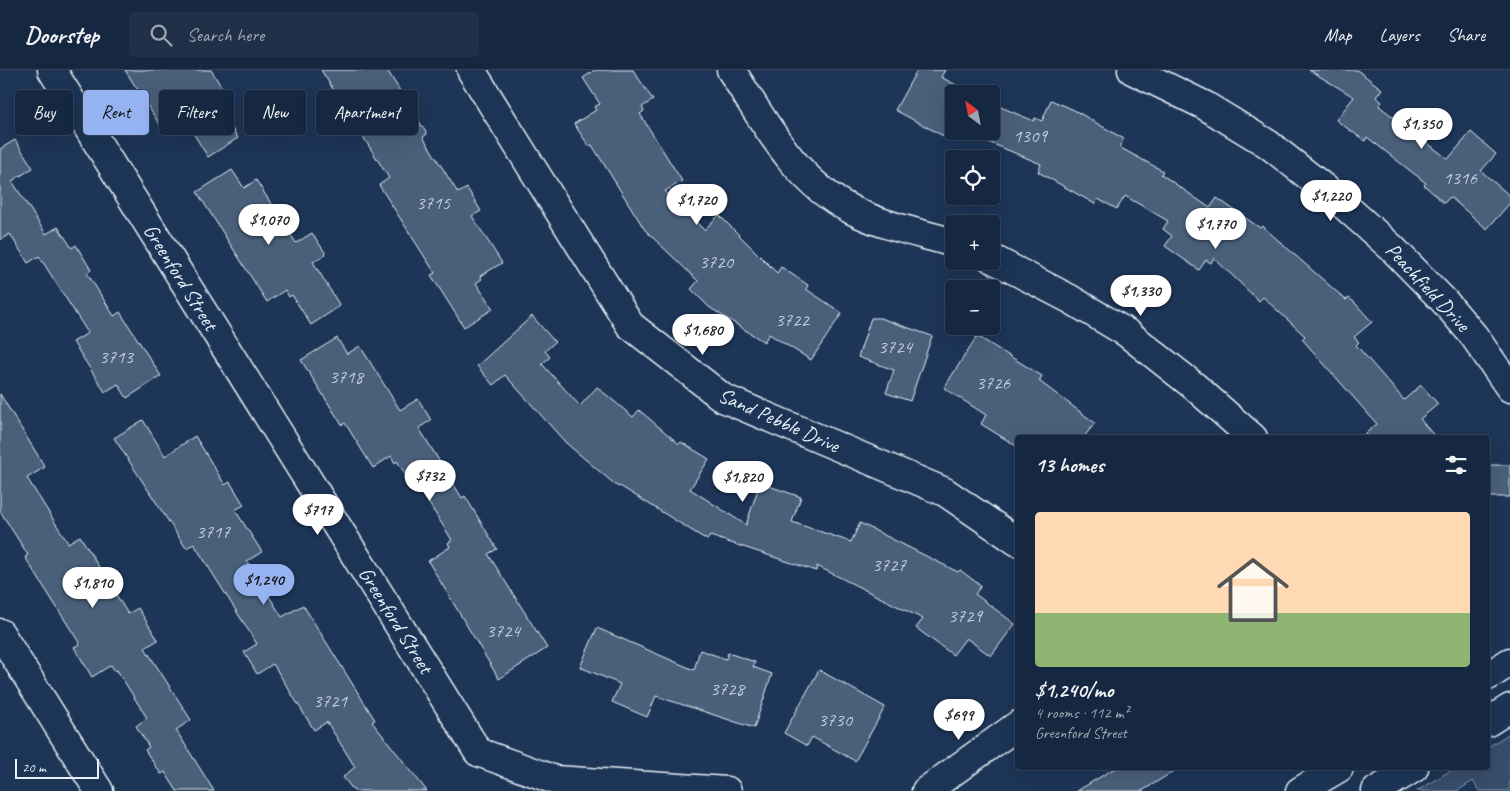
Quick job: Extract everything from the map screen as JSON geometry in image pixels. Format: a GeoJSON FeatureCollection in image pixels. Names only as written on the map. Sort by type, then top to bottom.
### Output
{"type":"FeatureCollection","features":[{"type":"Feature","properties":{"kind":"street","name":"Greenford Street"},"geometry":{"type":"LineString","coordinates":[[52,70],[478,752],[554,780],[727,791]]}},
{"type":"Feature","properties":{"kind":"street","name":"Sand Pebble Drive"},"geometry":{"type":"LineString","coordinates":[[471,70],[630,325],[723,398],[945,492],[1015,540]]}},
{"type":"Feature","properties":{"kind":"street"},"geometry":{"type":"LineString","coordinates":[[731,70],[792,163],[819,187],[850,210],[874,220],[945,240]]}},
{"type":"Feature","properties":{"kind":"street","name":"Peachfield Drive"},"geometry":{"type":"LineString","coordinates":[[1132,70],[1204,105],[1268,144],[1329,192],[1392,248],[1445,302],[1474,336],[1510,388]]}},
{"type":"Feature","properties":{"kind":"street"},"geometry":{"type":"LineString","coordinates":[[1000,263],[1070,299],[1127,333],[1194,386],[1250,435]]}},
{"type":"Feature","properties":{"kind":"street"},"geometry":{"type":"LineString","coordinates":[[0,633],[99,791]]}},
{"type":"Feature","properties":{"kind":"street"},"geometry":{"type":"LineString","coordinates":[[1490,675],[1510,662]]}},
{"type":"Feature","properties":{"kind":"street"},"geometry":{"type":"LineString","coordinates":[[1490,721],[1510,708]]}},
{"type":"Feature","properties":{"kind":"street"},"geometry":{"type":"LineString","coordinates":[[926,791],[1015,728]]}},
{"type":"Feature","properties":{"kind":"street"},"geometry":{"type":"LineString","coordinates":[[1300,791],[1336,770]]}},
{"type":"Feature","properties":{"kind":"street"},"geometry":{"type":"LineString","coordinates":[[1376,791],[1411,770]]}},
{"type":"Feature","properties":{"kind":"shaded area"},"geometry":{"type":"Polygon","coordinates":[[[1510,733],[1510,791],[1479,791],[1473,781],[1457,791],[1417,791],[1452,770],[1490,770],[1490,746],[1510,733]]]}},
{"type":"Feature","properties":{"kind":"building"},"geometry":{"type":"Polygon","coordinates":[[[125,70],[211,70],[224,90],[159,90],[159,124],[149,108],[149,90],[138,90],[125,70]]]}},
{"type":"Feature","properties":{"kind":"building"},"geometry":{"type":"Polygon","coordinates":[[[321,70],[387,70],[400,90],[334,90],[321,70]]]}},
{"type":"Feature","properties":{"kind":"building"},"geometry":{"type":"Polygon","coordinates":[[[595,70],[633,70],[653,100],[642,107],[644,111],[640,114],[682,181],[665,191],[704,230],[719,215],[777,273],[781,267],[808,285],[806,289],[842,313],[811,360],[769,334],[764,342],[709,307],[691,289],[698,281],[645,230],[592,145],[589,146],[574,124],[596,110],[594,107],[600,104],[583,78],[595,70]]]}},
{"type":"Feature","properties":{"kind":"building"},"geometry":{"type":"Polygon","coordinates":[[[917,70],[945,70],[941,77],[956,85],[945,85],[945,137],[895,110],[917,70]]]}},
{"type":"Feature","properties":{"kind":"building"},"geometry":{"type":"Polygon","coordinates":[[[1309,70],[1357,70],[1382,89],[1376,97],[1382,102],[1379,106],[1448,159],[1471,132],[1496,154],[1481,171],[1510,196],[1510,203],[1487,229],[1450,197],[1444,203],[1424,185],[1426,183],[1367,137],[1365,141],[1336,120],[1354,97],[1309,70]]]}},
{"type":"Feature","properties":{"kind":"building"},"geometry":{"type":"Polygon","coordinates":[[[1051,100],[1074,110],[1124,139],[1119,147],[1163,171],[1161,174],[1210,208],[1217,198],[1260,228],[1262,226],[1346,300],[1349,298],[1355,303],[1372,322],[1354,337],[1359,342],[1356,345],[1404,400],[1421,385],[1438,404],[1420,419],[1433,435],[1364,435],[1377,424],[1302,339],[1305,336],[1263,297],[1259,301],[1214,258],[1211,263],[1206,260],[1199,270],[1165,246],[1172,236],[1163,229],[1168,221],[1125,196],[1117,209],[1098,199],[1095,204],[1038,172],[1041,164],[984,140],[1000,140],[1000,107],[1034,121],[1035,118],[1042,121],[1051,100]]]}},
{"type":"Feature","properties":{"kind":"building"},"geometry":{"type":"Polygon","coordinates":[[[418,120],[427,134],[423,137],[458,193],[467,188],[481,211],[472,216],[502,263],[480,276],[482,279],[476,283],[493,309],[464,327],[431,275],[435,273],[379,185],[389,178],[362,135],[418,135],[418,120]]]}},
{"type":"Feature","properties":{"kind":"building"},"geometry":{"type":"Polygon","coordinates":[[[234,132],[238,138],[208,157],[194,135],[234,135],[234,132]]]}},
{"type":"Feature","properties":{"kind":"building"},"geometry":{"type":"Polygon","coordinates":[[[15,140],[33,168],[12,181],[46,234],[58,227],[72,248],[76,245],[91,270],[87,273],[114,316],[120,312],[161,376],[127,398],[118,384],[105,392],[73,342],[88,333],[39,256],[28,263],[10,234],[0,240],[0,149],[15,140]]]}},
{"type":"Feature","properties":{"kind":"building"},"geometry":{"type":"Polygon","coordinates":[[[232,170],[244,188],[256,180],[296,243],[312,233],[326,254],[313,262],[340,306],[311,325],[292,295],[289,297],[285,290],[267,302],[197,192],[232,170]]]}},
{"type":"Feature","properties":{"kind":"building"},"geometry":{"type":"Polygon","coordinates":[[[532,316],[555,342],[545,351],[550,357],[542,364],[580,406],[597,387],[633,417],[639,410],[679,444],[681,442],[709,459],[690,489],[746,525],[760,483],[801,497],[792,522],[851,542],[860,523],[958,572],[960,570],[981,586],[975,594],[1015,624],[991,656],[966,638],[953,655],[916,628],[923,619],[817,566],[816,571],[710,536],[707,540],[620,486],[618,487],[566,443],[505,375],[493,385],[477,366],[532,316]]]}},
{"type":"Feature","properties":{"kind":"building"},"geometry":{"type":"Polygon","coordinates":[[[871,318],[880,318],[932,336],[910,401],[886,393],[894,370],[858,357],[871,318]]]}},
{"type":"Feature","properties":{"kind":"building"},"geometry":{"type":"Polygon","coordinates":[[[977,336],[1042,376],[1039,381],[1095,423],[1085,435],[1015,435],[1015,445],[981,424],[986,415],[944,388],[977,336]]]}},
{"type":"Feature","properties":{"kind":"building"},"geometry":{"type":"Polygon","coordinates":[[[337,338],[347,354],[360,346],[400,410],[418,399],[431,420],[419,428],[462,498],[465,496],[497,549],[488,554],[547,648],[499,679],[428,561],[450,547],[448,543],[452,540],[420,489],[416,491],[397,461],[395,463],[391,456],[373,468],[345,423],[342,425],[301,360],[337,338]]]}},
{"type":"Feature","properties":{"kind":"building"},"geometry":{"type":"Polygon","coordinates":[[[0,394],[45,467],[27,478],[68,543],[80,536],[128,614],[138,608],[158,640],[145,648],[191,720],[176,730],[214,791],[177,791],[165,772],[161,774],[145,750],[149,747],[136,726],[147,718],[117,670],[115,671],[111,665],[92,677],[74,647],[80,644],[25,557],[28,555],[0,511],[0,394]]]}},
{"type":"Feature","properties":{"kind":"building"},"geometry":{"type":"Polygon","coordinates":[[[143,420],[165,456],[195,436],[225,485],[230,482],[244,505],[235,510],[262,552],[247,561],[282,617],[303,605],[375,720],[372,722],[427,791],[354,791],[343,777],[355,767],[327,722],[314,730],[273,664],[257,674],[244,652],[257,644],[194,544],[186,548],[114,438],[143,420]]]}},
{"type":"Feature","properties":{"kind":"building"},"geometry":{"type":"Polygon","coordinates":[[[1490,465],[1510,465],[1510,497],[1490,497],[1490,465]]]}},
{"type":"Feature","properties":{"kind":"building"},"geometry":{"type":"Polygon","coordinates":[[[597,628],[694,670],[700,650],[726,659],[728,653],[755,662],[753,667],[772,674],[754,728],[656,696],[647,717],[612,702],[620,684],[580,667],[597,628]]]}},
{"type":"Feature","properties":{"kind":"building"},"geometry":{"type":"Polygon","coordinates":[[[819,670],[885,707],[855,761],[812,737],[807,746],[784,733],[819,670]]]}},
{"type":"Feature","properties":{"kind":"building"},"geometry":{"type":"Polygon","coordinates":[[[1112,770],[1176,770],[1142,791],[1077,791],[1112,770]]]}}]}
